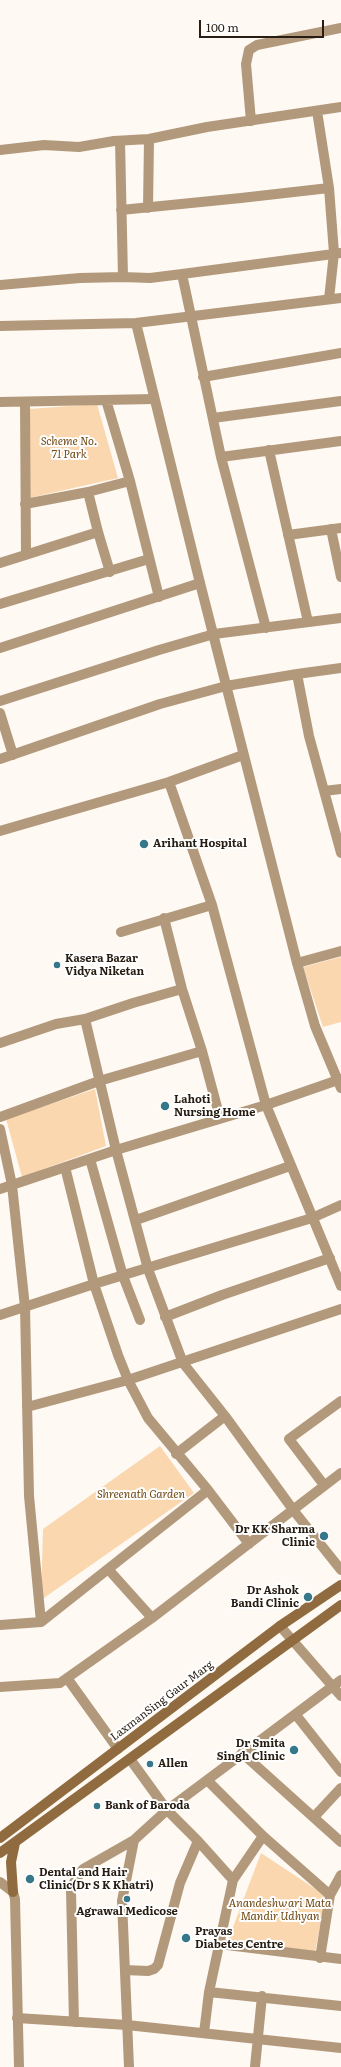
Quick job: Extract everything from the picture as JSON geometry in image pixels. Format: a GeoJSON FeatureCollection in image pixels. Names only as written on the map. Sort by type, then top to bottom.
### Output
{"type":"FeatureCollection","features":[{"type":"Feature","properties":{"kind":"main road","name":"LaxmanSing Gaur Marg"},"geometry":{"type":"LineString","coordinates":[[0,1838],[280,1626],[341,1585]]}},
{"type":"Feature","properties":{"kind":"main road"},"geometry":{"type":"LineString","coordinates":[[0,1853],[341,1606]]}},
{"type":"Feature","properties":{"kind":"main road"},"geometry":{"type":"LineString","coordinates":[[13,1892],[11,1862],[15,1843]]}},
{"type":"Feature","properties":{"kind":"street"},"geometry":{"type":"LineString","coordinates":[[251,121],[246,64],[249,50],[257,44],[341,28]]}},
{"type":"Feature","properties":{"kind":"street"},"geometry":{"type":"LineString","coordinates":[[0,150],[44,145],[79,147],[120,141],[149,140],[251,121],[341,108]]}},
{"type":"Feature","properties":{"kind":"street"},"geometry":{"type":"LineString","coordinates":[[317,111],[330,188],[338,253],[329,299]]}},
{"type":"Feature","properties":{"kind":"street"},"geometry":{"type":"LineString","coordinates":[[148,208],[149,140]]}},
{"type":"Feature","properties":{"kind":"street"},"geometry":{"type":"LineString","coordinates":[[120,141],[123,277]]}},
{"type":"Feature","properties":{"kind":"street"},"geometry":{"type":"LineString","coordinates":[[121,210],[330,188]]}},
{"type":"Feature","properties":{"kind":"street"},"geometry":{"type":"LineString","coordinates":[[0,284],[80,278],[150,278],[338,253]]}},
{"type":"Feature","properties":{"kind":"street"},"geometry":{"type":"LineString","coordinates":[[182,274],[221,457],[266,628]]}},
{"type":"Feature","properties":{"kind":"street"},"geometry":{"type":"LineString","coordinates":[[0,326],[136,323],[341,298]]}},
{"type":"Feature","properties":{"kind":"street"},"geometry":{"type":"LineString","coordinates":[[0,1189],[116,1150],[340,1082],[315,1026],[297,963],[243,755],[136,323]]}},
{"type":"Feature","properties":{"kind":"street"},"geometry":{"type":"LineString","coordinates":[[203,377],[341,353]]}},
{"type":"Feature","properties":{"kind":"street"},"geometry":{"type":"LineString","coordinates":[[0,402],[154,399]]}},
{"type":"Feature","properties":{"kind":"street"},"geometry":{"type":"LineString","coordinates":[[106,400],[130,481],[159,597]]}},
{"type":"Feature","properties":{"kind":"street"},"geometry":{"type":"LineString","coordinates":[[213,418],[341,401]]}},
{"type":"Feature","properties":{"kind":"street"},"geometry":{"type":"LineString","coordinates":[[25,402],[26,555]]}},
{"type":"Feature","properties":{"kind":"street"},"geometry":{"type":"LineString","coordinates":[[221,457],[341,441]]}},
{"type":"Feature","properties":{"kind":"street"},"geometry":{"type":"LineString","coordinates":[[269,450],[308,622]]}},
{"type":"Feature","properties":{"kind":"street"},"geometry":{"type":"LineString","coordinates":[[25,504],[88,492],[130,481]]}},
{"type":"Feature","properties":{"kind":"street"},"geometry":{"type":"LineString","coordinates":[[88,492],[110,572]]}},
{"type":"Feature","properties":{"kind":"street"},"geometry":{"type":"LineString","coordinates":[[288,536],[336,528],[341,575]]}},
{"type":"Feature","properties":{"kind":"street"},"geometry":{"type":"LineString","coordinates":[[0,563],[98,532]]}},
{"type":"Feature","properties":{"kind":"street"},"geometry":{"type":"LineString","coordinates":[[0,604],[149,559]]}},
{"type":"Feature","properties":{"kind":"street"},"geometry":{"type":"LineString","coordinates":[[0,648],[200,583]]}},
{"type":"Feature","properties":{"kind":"street"},"geometry":{"type":"LineString","coordinates":[[0,701],[214,634],[341,618]]}},
{"type":"Feature","properties":{"kind":"street"},"geometry":{"type":"LineString","coordinates":[[0,759],[160,704],[226,686],[341,668]]}},
{"type":"Feature","properties":{"kind":"street"},"geometry":{"type":"LineString","coordinates":[[296,674],[308,736],[341,853]]}},
{"type":"Feature","properties":{"kind":"street"},"geometry":{"type":"LineString","coordinates":[[0,713],[13,755]]}},
{"type":"Feature","properties":{"kind":"street"},"geometry":{"type":"LineString","coordinates":[[0,831],[169,782],[243,755]]}},
{"type":"Feature","properties":{"kind":"street"},"geometry":{"type":"LineString","coordinates":[[169,782],[212,905],[266,1105],[341,1286]]}},
{"type":"Feature","properties":{"kind":"street"},"geometry":{"type":"LineString","coordinates":[[324,791],[341,789]]}},
{"type":"Feature","properties":{"kind":"street"},"geometry":{"type":"LineString","coordinates":[[121,932],[212,905]]}},
{"type":"Feature","properties":{"kind":"street"},"geometry":{"type":"LineString","coordinates":[[164,918],[182,989],[202,1051],[220,1118]]}},
{"type":"Feature","properties":{"kind":"street"},"geometry":{"type":"LineString","coordinates":[[297,963],[341,951]]}},
{"type":"Feature","properties":{"kind":"street"},"geometry":{"type":"LineString","coordinates":[[0,1043],[56,1024],[85,1019],[182,989]]}},
{"type":"Feature","properties":{"kind":"street"},"geometry":{"type":"LineString","coordinates":[[85,1019],[116,1150],[148,1269],[183,1363],[225,1416],[294,1511],[341,1570]]}},
{"type":"Feature","properties":{"kind":"street"},"geometry":{"type":"LineString","coordinates":[[0,1117],[99,1081],[202,1051]]}},
{"type":"Feature","properties":{"kind":"street"},"geometry":{"type":"LineString","coordinates":[[0,1129],[12,1185],[26,1307],[29,1496],[41,1622]]}},
{"type":"Feature","properties":{"kind":"street"},"geometry":{"type":"LineString","coordinates":[[90,1159],[123,1276],[140,1320]]}},
{"type":"Feature","properties":{"kind":"street"},"geometry":{"type":"LineString","coordinates":[[136,1220],[290,1166]]}},
{"type":"Feature","properties":{"kind":"street"},"geometry":{"type":"LineString","coordinates":[[65,1167],[94,1284],[128,1380],[148,1418],[176,1454],[208,1490],[249,1544]]}},
{"type":"Feature","properties":{"kind":"street"},"geometry":{"type":"LineString","coordinates":[[0,1315],[94,1284],[148,1269],[312,1218],[341,1205]]}},
{"type":"Feature","properties":{"kind":"street"},"geometry":{"type":"LineString","coordinates":[[165,1317],[222,1295],[330,1258]]}},
{"type":"Feature","properties":{"kind":"street"},"geometry":{"type":"LineString","coordinates":[[27,1406],[128,1380],[183,1363],[341,1309]]}},
{"type":"Feature","properties":{"kind":"street"},"geometry":{"type":"LineString","coordinates":[[324,1485],[289,1439],[341,1401]]}},
{"type":"Feature","properties":{"kind":"street"},"geometry":{"type":"LineString","coordinates":[[176,1454],[225,1416]]}},
{"type":"Feature","properties":{"kind":"street"},"geometry":{"type":"LineString","coordinates":[[0,1687],[60,1683],[152,1618],[294,1511],[324,1485],[341,1473]]}},
{"type":"Feature","properties":{"kind":"street"},"geometry":{"type":"LineString","coordinates":[[0,1625],[41,1622],[208,1490]]}},
{"type":"Feature","properties":{"kind":"street"},"geometry":{"type":"LineString","coordinates":[[108,1569],[152,1618]]}},
{"type":"Feature","properties":{"kind":"street"},"geometry":{"type":"LineString","coordinates":[[280,1626],[337,1683],[341,1696]]}},
{"type":"Feature","properties":{"kind":"street"},"geometry":{"type":"LineString","coordinates":[[67,1678],[118,1750]]}},
{"type":"Feature","properties":{"kind":"street"},"geometry":{"type":"LineString","coordinates":[[74,2022],[71,1891],[73,1884],[83,1869],[134,1840],[167,1810],[337,1683]]}},
{"type":"Feature","properties":{"kind":"street"},"geometry":{"type":"LineString","coordinates":[[296,1715],[341,1772]]}},
{"type":"Feature","properties":{"kind":"street"},"geometry":{"type":"LineString","coordinates":[[242,1754],[341,1842]]}},
{"type":"Feature","properties":{"kind":"street"},"geometry":{"type":"LineString","coordinates":[[130,1759],[167,1810],[198,1841],[233,1880]]}},
{"type":"Feature","properties":{"kind":"street"},"geometry":{"type":"LineString","coordinates":[[207,1780],[263,1836],[330,1895]]}},
{"type":"Feature","properties":{"kind":"street"},"geometry":{"type":"LineString","coordinates":[[314,1817],[341,1788]]}},
{"type":"Feature","properties":{"kind":"street"},"geometry":{"type":"LineString","coordinates":[[204,2033],[208,1992],[233,1880],[263,1836]]}},
{"type":"Feature","properties":{"kind":"street"},"geometry":{"type":"LineString","coordinates":[[129,2067],[122,1901],[134,1840]]}},
{"type":"Feature","properties":{"kind":"street"},"geometry":{"type":"LineString","coordinates":[[124,1970],[148,1971],[154,1969],[158,1965],[180,1883],[198,1841]]}},
{"type":"Feature","properties":{"kind":"street"},"geometry":{"type":"LineString","coordinates":[[320,1958],[330,1895],[341,1875]]}},
{"type":"Feature","properties":{"kind":"street"},"geometry":{"type":"LineString","coordinates":[[0,1882],[13,1892],[15,1899],[19,2067]]}},
{"type":"Feature","properties":{"kind":"street"},"geometry":{"type":"LineString","coordinates":[[219,1944],[320,1958],[341,1959]]}},
{"type":"Feature","properties":{"kind":"street"},"geometry":{"type":"LineString","coordinates":[[208,1992],[262,1996],[341,2006]]}},
{"type":"Feature","properties":{"kind":"street"},"geometry":{"type":"LineString","coordinates":[[255,2067],[262,1996]]}},
{"type":"Feature","properties":{"kind":"street"},"geometry":{"type":"LineString","coordinates":[[17,2018],[127,2025],[341,2048]]}},
{"type":"Feature","properties":{"kind":"green space","name":"Scheme No. 71 Park"},"geometry":{"type":"Polygon","coordinates":[[[97,404],[118,478],[29,498],[29,409],[97,404]]]}},
{"type":"Feature","properties":{"kind":"green space"},"geometry":{"type":"Polygon","coordinates":[[[341,957],[341,1022],[323,1027],[303,967],[341,957]]]}},
{"type":"Feature","properties":{"kind":"green space"},"geometry":{"type":"Polygon","coordinates":[[[95,1089],[106,1146],[22,1177],[6,1119],[95,1089]]]}},
{"type":"Feature","properties":{"kind":"green space","name":"Shreenath Garden"},"geometry":{"type":"Polygon","coordinates":[[[160,1446],[194,1493],[41,1600],[43,1529],[160,1446]]]}},
{"type":"Feature","properties":{"kind":"green space","name":"Anandeshwari Mata Mandir Udhyan"},"geometry":{"type":"Polygon","coordinates":[[[261,1853],[326,1896],[315,1952],[227,1943],[261,1853]]]}},
{"type":"Feature","properties":{"kind":"place","name":"Arihant Hospital"},"geometry":{"type":"Point","coordinates":[144,844]}},
{"type":"Feature","properties":{"kind":"place","name":"Kasera Bazar Vidya Niketan"},"geometry":{"type":"Point","coordinates":[57,965]}},
{"type":"Feature","properties":{"kind":"place","name":"Lahoti Nursing Home"},"geometry":{"type":"Point","coordinates":[165,1106]}},
{"type":"Feature","properties":{"kind":"place","name":"Dr KK Sharma Clinic"},"geometry":{"type":"Point","coordinates":[324,1536]}},
{"type":"Feature","properties":{"kind":"place","name":"Dr Ashok Bandi Clinic"},"geometry":{"type":"Point","coordinates":[308,1597]}},
{"type":"Feature","properties":{"kind":"place","name":"Dr Smita Singh Clinic"},"geometry":{"type":"Point","coordinates":[294,1750]}},
{"type":"Feature","properties":{"kind":"place","name":"Allen"},"geometry":{"type":"Point","coordinates":[150,1764]}},
{"type":"Feature","properties":{"kind":"place","name":"Bank of Baroda"},"geometry":{"type":"Point","coordinates":[97,1806]}},
{"type":"Feature","properties":{"kind":"place","name":"Dental and Hair Clinic(Dr S K Khatri)"},"geometry":{"type":"Point","coordinates":[30,1879]}},
{"type":"Feature","properties":{"kind":"place","name":"Agrawal Medicose"},"geometry":{"type":"Point","coordinates":[127,1899]}},
{"type":"Feature","properties":{"kind":"place","name":"Prayas Diabetes Centre"},"geometry":{"type":"Point","coordinates":[186,1938]}}]}
